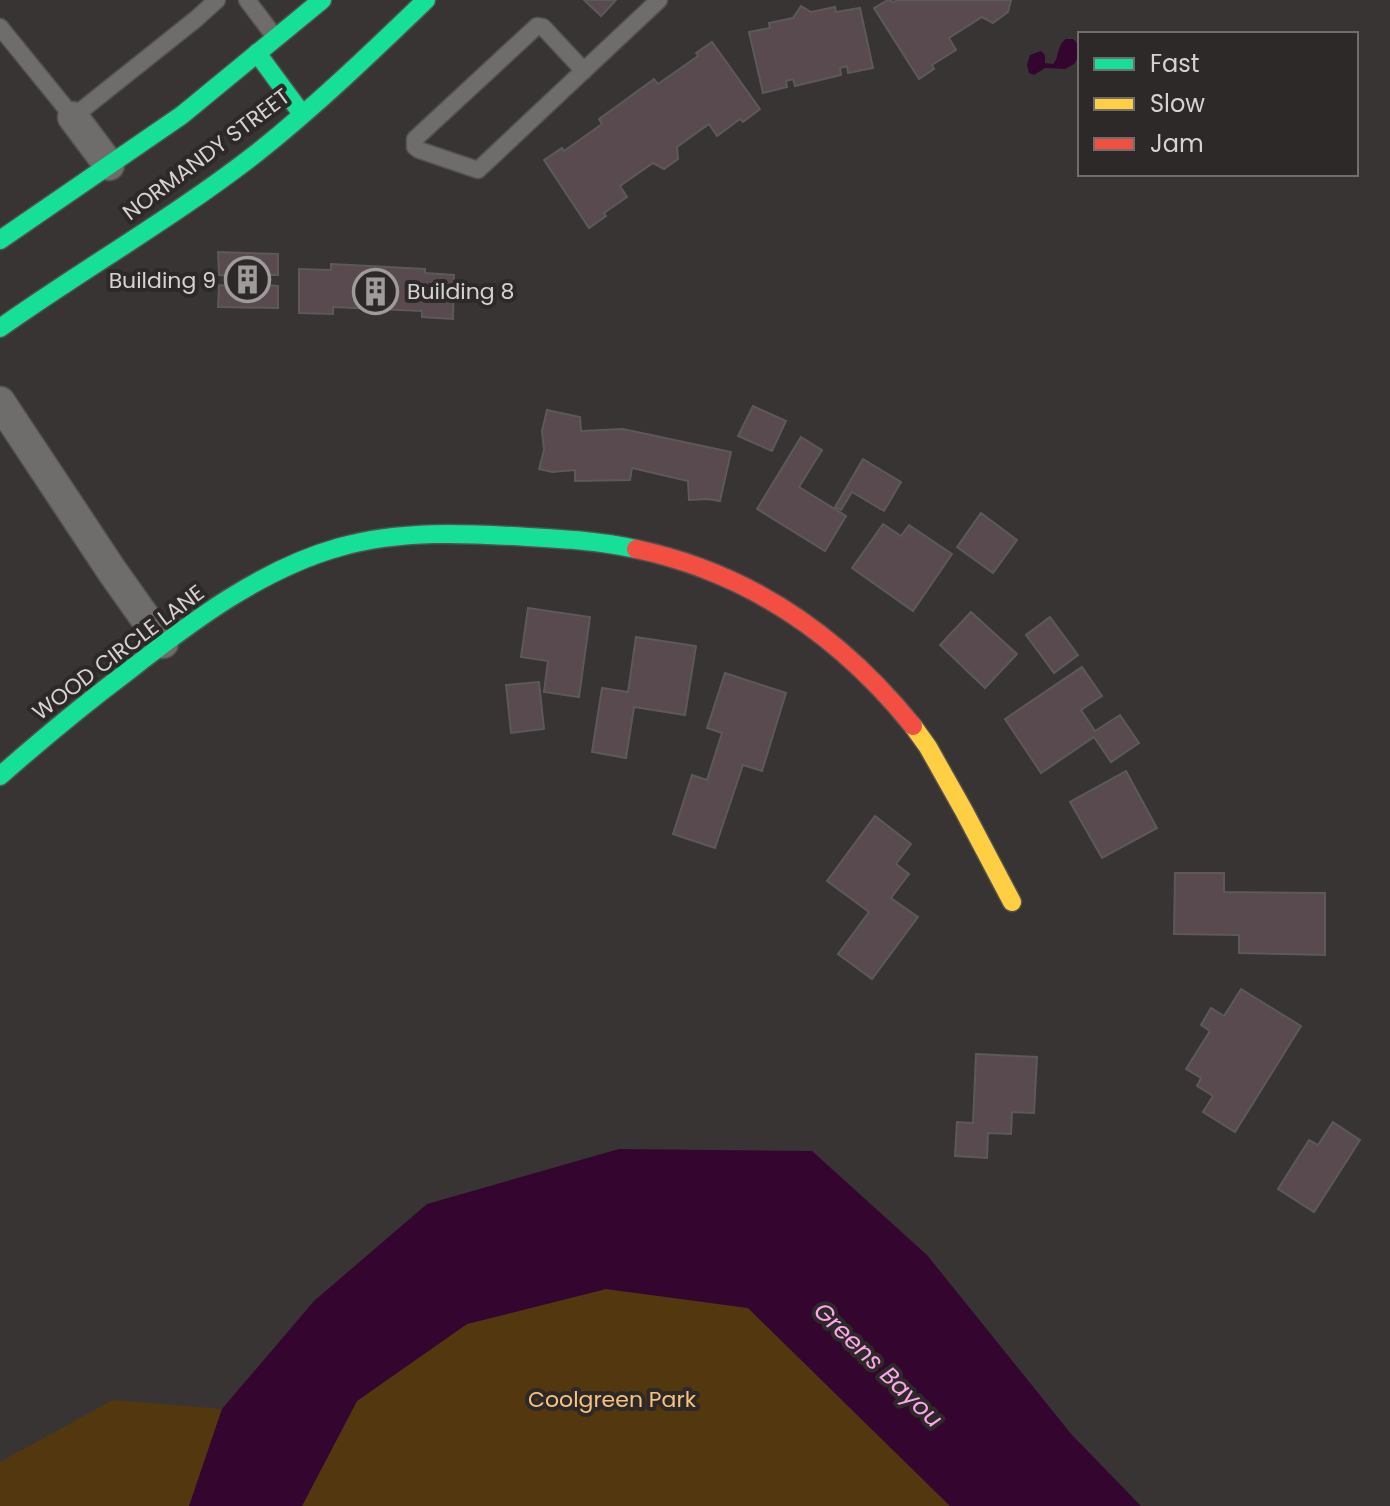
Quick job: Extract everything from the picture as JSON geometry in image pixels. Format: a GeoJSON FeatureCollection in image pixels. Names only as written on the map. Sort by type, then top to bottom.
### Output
{"type":"FeatureCollection","features":[{"type":"Feature","properties":{"kind":"street","name":"NORMANDY STREET"},"geometry":{"type":"LineString","coordinates":[[0,240],[182,115],[276,38],[301,7],[322,0]]}},
{"type":"Feature","properties":{"kind":"street","name":"NORMANDY STREET"},"geometry":{"type":"LineString","coordinates":[[0,328],[52,290],[161,221],[257,152],[426,0]]}},
{"type":"Feature","properties":{"kind":"street"},"geometry":{"type":"LineString","coordinates":[[257,53],[302,114]]}},
{"type":"Feature","properties":{"kind":"street"},"geometry":{"type":"LineString","coordinates":[[73,117],[109,165]]}},
{"type":"Feature","properties":{"kind":"street"},"geometry":{"type":"LineString","coordinates":[[0,402],[163,643]]}},
{"type":"Feature","properties":{"kind":"street","name":"WOOD CIRCLE LANE"},"geometry":{"type":"LineString","coordinates":[[0,776],[73,713],[163,643],[217,606],[284,568],[335,548],[392,535],[422,533],[584,540],[648,551],[712,572],[752,590],[800,618],[847,654],[883,690],[930,751],[972,823],[1012,902]]}},
{"type":"Feature","properties":{"kind":"lane"},"geometry":{"type":"LineString","coordinates":[[0,27],[73,117],[217,0]]}},
{"type":"Feature","properties":{"kind":"lane"},"geometry":{"type":"LineString","coordinates":[[247,0],[276,38]]}},
{"type":"Feature","properties":{"kind":"lane"},"geometry":{"type":"LineString","coordinates":[[584,71],[543,27],[537,26],[415,139],[415,147],[478,170],[584,71],[659,0]]}},
{"type":"Feature","properties":{"kind":"green space","name":"Coolgreen Park"},"geometry":{"type":"Polygon","coordinates":[[[606,1289],[748,1308],[950,1506],[302,1506],[357,1401],[467,1324],[606,1289]]]}},
{"type":"Feature","properties":{"kind":"green space"},"geometry":{"type":"Polygon","coordinates":[[[113,1400],[222,1409],[189,1506],[0,1506],[0,1462],[113,1400]]]}},
{"type":"Feature","properties":{"kind":"water"},"geometry":{"type":"Polygon","coordinates":[[[1066,39],[1073,39],[1077,44],[1078,55],[1074,64],[1065,69],[1045,68],[1034,75],[1029,73],[1027,65],[1030,55],[1041,51],[1045,55],[1045,63],[1053,64],[1066,39]]]}},
{"type":"Feature","properties":{"kind":"water","name":"Greens Bayou"},"geometry":{"type":"Polygon","coordinates":[[[619,1149],[812,1151],[927,1255],[1072,1435],[1141,1506],[950,1506],[748,1308],[606,1289],[467,1324],[357,1401],[302,1506],[189,1506],[222,1409],[314,1301],[427,1204],[619,1149]]]}},
{"type":"Feature","properties":{"kind":"building"},"geometry":{"type":"Polygon","coordinates":[[[584,0],[616,0],[601,16],[584,0]]]}},
{"type":"Feature","properties":{"kind":"building"},"geometry":{"type":"Polygon","coordinates":[[[888,0],[1011,0],[1008,12],[993,23],[982,17],[949,38],[956,50],[932,65],[934,69],[919,79],[874,8],[888,0]]]}},
{"type":"Feature","properties":{"kind":"building"},"geometry":{"type":"Polygon","coordinates":[[[801,6],[811,12],[835,7],[836,12],[860,8],[873,68],[848,73],[847,66],[840,68],[841,75],[795,86],[793,79],[786,81],[787,87],[763,93],[749,32],[770,28],[769,23],[793,18],[801,6]]]}},
{"type":"Feature","properties":{"kind":"building"},"geometry":{"type":"Polygon","coordinates":[[[712,42],[760,109],[717,136],[709,124],[677,147],[678,159],[664,169],[653,163],[620,186],[627,197],[589,228],[544,160],[562,148],[564,151],[602,124],[599,119],[654,79],[658,84],[698,56],[696,53],[712,42]]]}},
{"type":"Feature","properties":{"kind":"building","name":"Building 9"},"geometry":{"type":"Polygon","coordinates":[[[218,252],[278,254],[278,275],[266,275],[266,285],[278,286],[278,308],[218,307],[219,285],[229,286],[228,276],[219,275],[218,252]]]}},
{"type":"Feature","properties":{"kind":"building","name":"Building 8"},"geometry":{"type":"Polygon","coordinates":[[[331,264],[425,269],[425,273],[454,275],[453,319],[422,317],[422,311],[333,307],[333,314],[299,313],[299,269],[331,270],[331,264]]]}},
{"type":"Feature","properties":{"kind":"building"},"geometry":{"type":"Polygon","coordinates":[[[753,406],[786,421],[772,451],[738,436],[753,406]]]}},
{"type":"Feature","properties":{"kind":"building"},"geometry":{"type":"Polygon","coordinates":[[[547,410],[580,417],[581,431],[623,429],[731,452],[720,501],[689,500],[688,481],[632,468],[630,480],[575,481],[575,470],[552,472],[539,469],[544,450],[542,431],[547,410]]]}},
{"type":"Feature","properties":{"kind":"building"},"geometry":{"type":"Polygon","coordinates":[[[801,437],[822,450],[799,487],[846,516],[825,551],[757,509],[801,437]]]}},
{"type":"Feature","properties":{"kind":"building"},"geometry":{"type":"Polygon","coordinates":[[[863,459],[901,482],[884,511],[852,492],[841,510],[835,507],[863,459]]]}},
{"type":"Feature","properties":{"kind":"building"},"geometry":{"type":"Polygon","coordinates":[[[981,513],[1017,540],[993,573],[957,547],[981,513]]]}},
{"type":"Feature","properties":{"kind":"building"},"geometry":{"type":"Polygon","coordinates":[[[883,524],[901,536],[909,525],[952,554],[913,611],[852,568],[883,524]]]}},
{"type":"Feature","properties":{"kind":"building"},"geometry":{"type":"Polygon","coordinates":[[[528,608],[590,617],[579,697],[544,692],[548,661],[521,657],[528,608]]]}},
{"type":"Feature","properties":{"kind":"building"},"geometry":{"type":"Polygon","coordinates":[[[971,612],[1017,654],[985,688],[940,645],[971,612]]]}},
{"type":"Feature","properties":{"kind":"building"},"geometry":{"type":"Polygon","coordinates":[[[1050,617],[1078,655],[1054,673],[1026,635],[1050,617]]]}},
{"type":"Feature","properties":{"kind":"building"},"geometry":{"type":"Polygon","coordinates":[[[636,637],[696,646],[685,715],[634,707],[626,758],[592,752],[602,688],[628,692],[636,637]]]}},
{"type":"Feature","properties":{"kind":"building"},"geometry":{"type":"Polygon","coordinates":[[[1082,667],[1102,696],[1081,710],[1095,731],[1120,715],[1139,743],[1111,762],[1094,737],[1041,773],[1005,719],[1082,667]]]}},
{"type":"Feature","properties":{"kind":"building"},"geometry":{"type":"Polygon","coordinates":[[[725,673],[786,693],[762,771],[743,765],[715,848],[673,834],[692,775],[707,780],[722,733],[707,728],[725,673]]]}},
{"type":"Feature","properties":{"kind":"building"},"geometry":{"type":"Polygon","coordinates":[[[539,682],[544,729],[511,733],[506,685],[539,682]]]}},
{"type":"Feature","properties":{"kind":"building"},"geometry":{"type":"Polygon","coordinates":[[[1126,771],[1157,828],[1102,858],[1070,802],[1126,771]]]}},
{"type":"Feature","properties":{"kind":"building"},"geometry":{"type":"Polygon","coordinates":[[[875,816],[911,844],[896,864],[909,874],[891,898],[918,917],[872,979],[838,954],[869,912],[827,881],[875,816]]]}},
{"type":"Feature","properties":{"kind":"building"},"geometry":{"type":"Polygon","coordinates":[[[1175,873],[1224,873],[1224,892],[1325,893],[1325,955],[1239,953],[1239,935],[1174,934],[1175,873]]]}},
{"type":"Feature","properties":{"kind":"building"},"geometry":{"type":"Polygon","coordinates":[[[1241,989],[1301,1026],[1235,1132],[1203,1112],[1213,1096],[1197,1086],[1201,1078],[1186,1069],[1210,1031],[1201,1025],[1211,1008],[1224,1016],[1241,989]]]}},
{"type":"Feature","properties":{"kind":"building"},"geometry":{"type":"Polygon","coordinates":[[[976,1054],[1037,1057],[1034,1113],[1012,1112],[1011,1134],[988,1133],[987,1158],[955,1156],[957,1122],[973,1123],[976,1054]]]}},
{"type":"Feature","properties":{"kind":"building"},"geometry":{"type":"Polygon","coordinates":[[[1333,1122],[1360,1140],[1314,1212],[1278,1189],[1309,1140],[1318,1145],[1333,1122]]]}},
{"type":"Feature","properties":{"kind":"traffic: fast"},"geometry":{"type":"LineString","coordinates":[[0,240],[182,115],[322,0]]}},
{"type":"Feature","properties":{"kind":"traffic: fast"},"geometry":{"type":"LineString","coordinates":[[0,328],[195,198],[258,152],[323,97],[426,0]]}},
{"type":"Feature","properties":{"kind":"traffic: fast"},"geometry":{"type":"LineString","coordinates":[[257,53],[302,114]]}},
{"type":"Feature","properties":{"kind":"traffic: fast"},"geometry":{"type":"LineString","coordinates":[[0,776],[94,697],[202,616],[255,583],[311,557],[363,542],[433,534],[568,540],[636,549]]}},
{"type":"Feature","properties":{"kind":"traffic: slow"},"geometry":{"type":"LineString","coordinates":[[913,726],[928,747],[1012,902]]}},
{"type":"Feature","properties":{"kind":"traffic: jam"},"geometry":{"type":"LineString","coordinates":[[636,549],[717,574],[790,613],[855,664],[913,726]]}},
{"type":"Feature","properties":{"kind":"place","name":"Building 9"},"geometry":{"type":"Point","coordinates":[247,280]}},
{"type":"Feature","properties":{"kind":"place","name":"Building 8"},"geometry":{"type":"Point","coordinates":[376,291]}}]}
